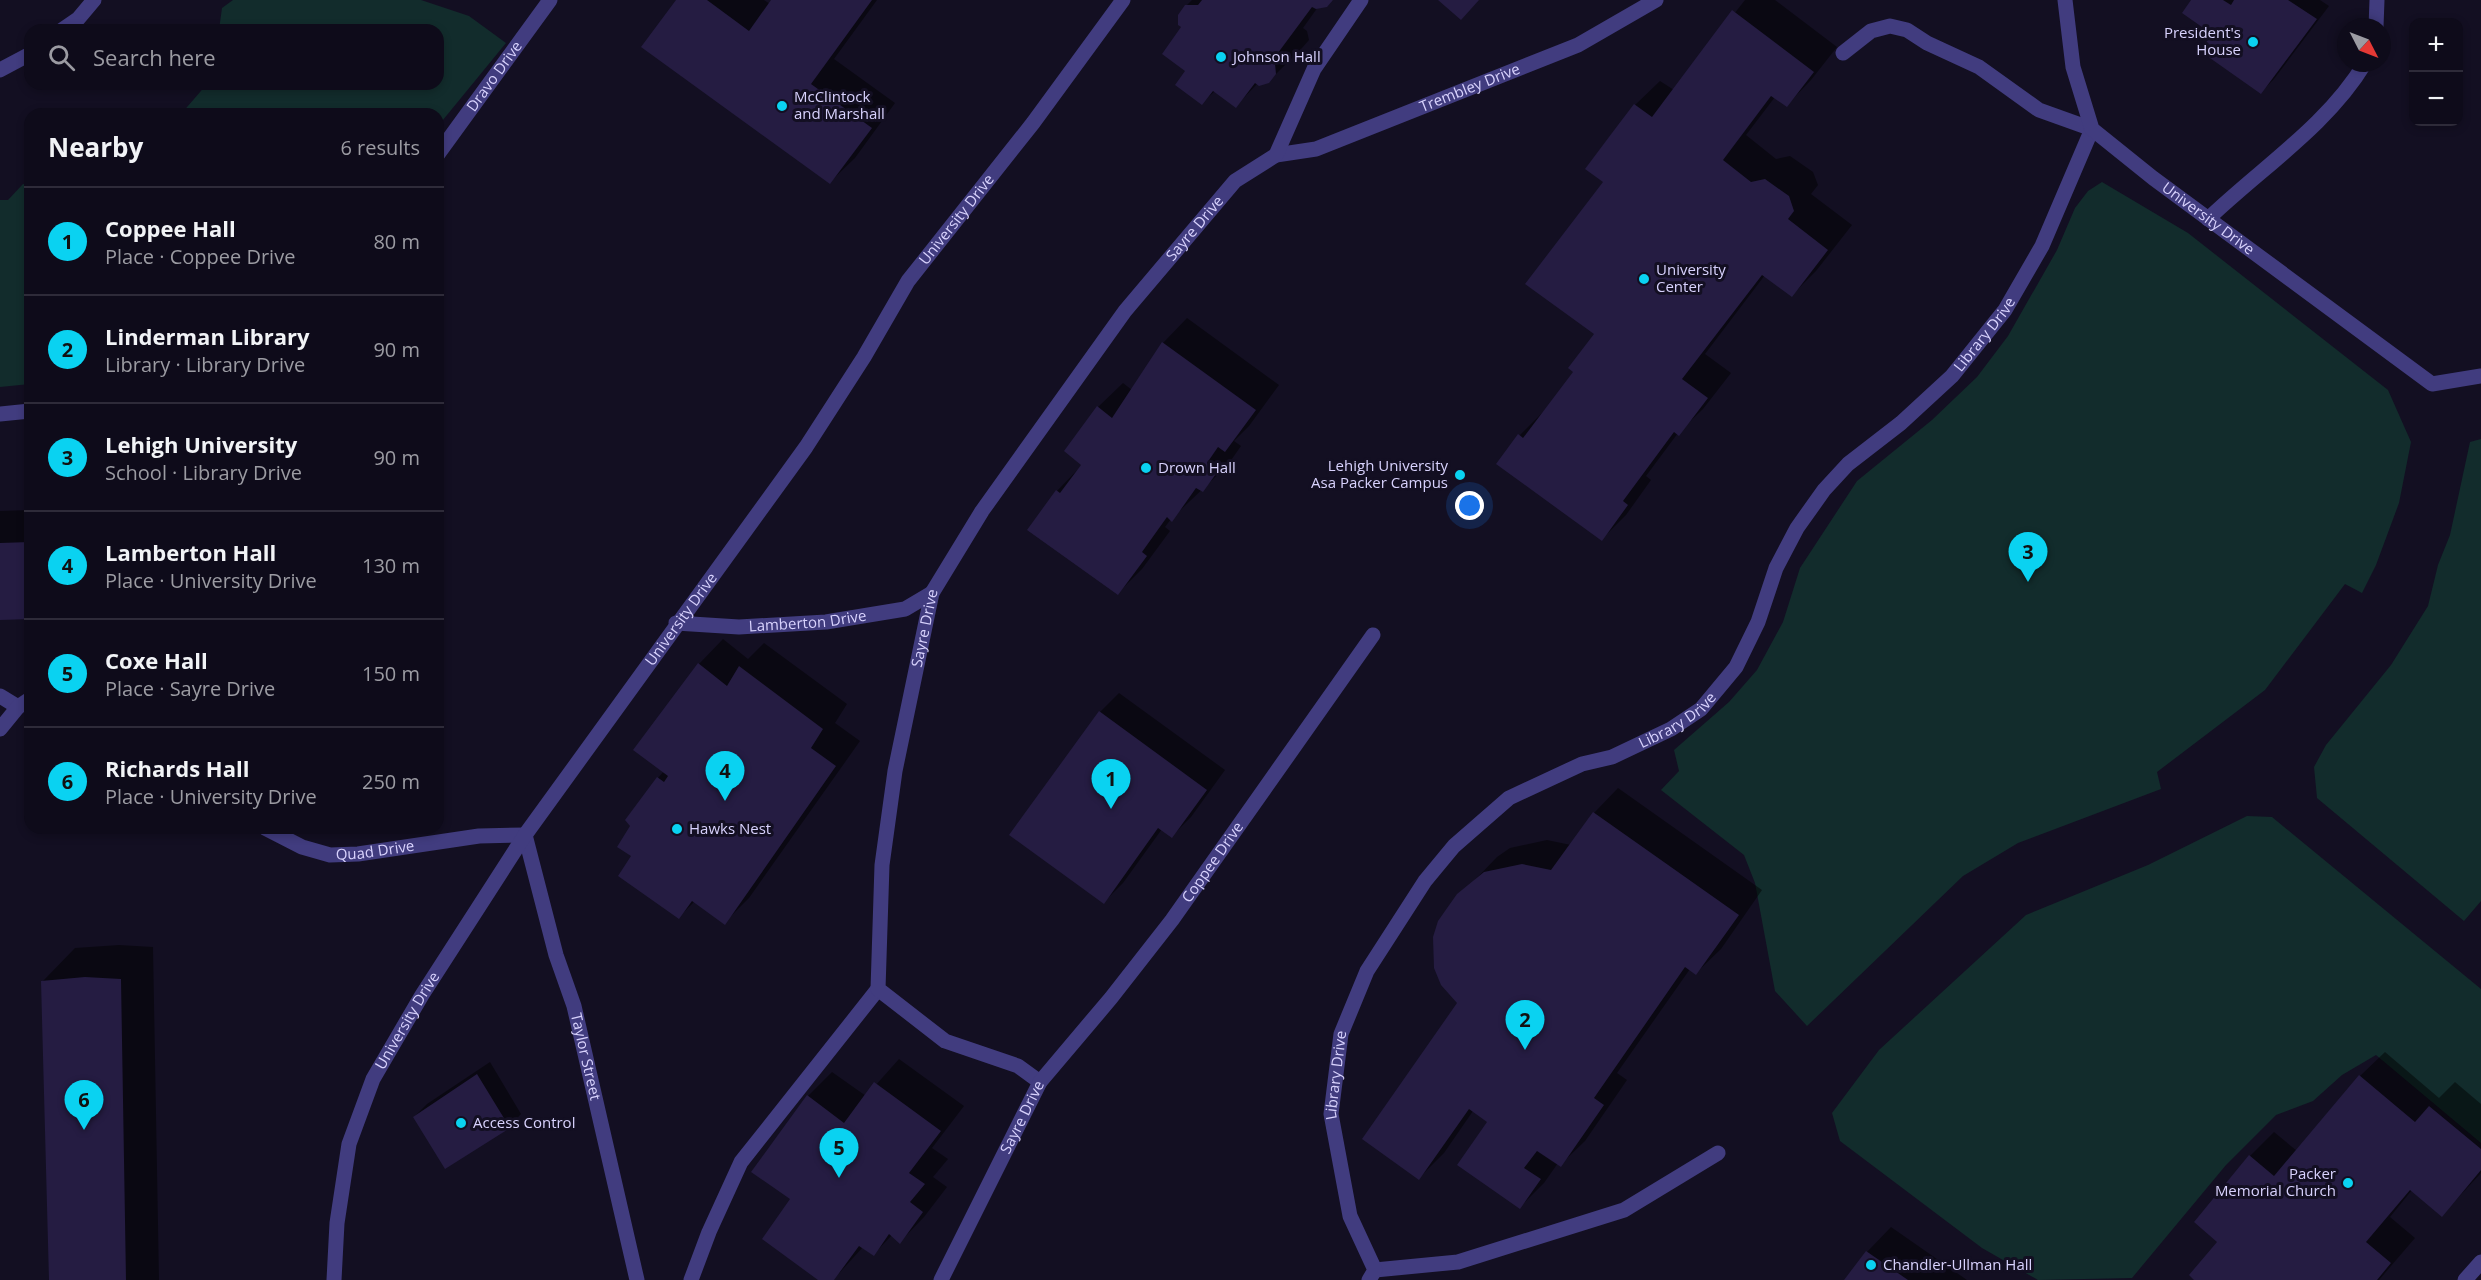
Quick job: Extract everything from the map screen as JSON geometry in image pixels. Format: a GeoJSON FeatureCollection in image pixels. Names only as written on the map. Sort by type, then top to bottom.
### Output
{"type":"FeatureCollection","features":[{"type":"Feature","properties":{"kind":"street"},"geometry":{"type":"LineString","coordinates":[[71,24],[94,0]]}},
{"type":"Feature","properties":{"kind":"street","name":"Dravo Drive"},"geometry":{"type":"LineString","coordinates":[[444,146],[550,0]]}},
{"type":"Feature","properties":{"kind":"street","name":"University Drive"},"geometry":{"type":"LineString","coordinates":[[334,1280],[337,1223],[349,1144],[373,1079],[422,995],[525,835],[676,623],[806,447],[864,357],[908,281],[1033,123],[1123,0]]}},
{"type":"Feature","properties":{"kind":"street"},"geometry":{"type":"LineString","coordinates":[[1276,155],[1314,69],[1362,0]]}},
{"type":"Feature","properties":{"kind":"street","name":"Trembley Drive"},"geometry":{"type":"LineString","coordinates":[[1276,155],[1316,149],[1568,49],[1656,0]]}},
{"type":"Feature","properties":{"kind":"street"},"geometry":{"type":"LineString","coordinates":[[2065,0],[2073,67],[2092,129]]}},
{"type":"Feature","properties":{"kind":"street"},"geometry":{"type":"LineString","coordinates":[[2376,18],[2377,0]]}},
{"type":"Feature","properties":{"kind":"street","name":"University Drive"},"geometry":{"type":"LineString","coordinates":[[1843,53],[1871,31],[1890,26],[1906,30],[1927,43],[1979,67],[2039,110],[2092,129],[2208,219],[2432,384],[2481,376]]}},
{"type":"Feature","properties":{"kind":"street"},"geometry":{"type":"LineString","coordinates":[[0,70],[24,57]]}},
{"type":"Feature","properties":{"kind":"street"},"geometry":{"type":"LineString","coordinates":[[2208,219],[2323,119],[2349,90],[2360,72]]}},
{"type":"Feature","properties":{"kind":"street","name":"Library Drive"},"geometry":{"type":"LineString","coordinates":[[1372,1275],[1350,1216],[1331,1114],[1341,1034],[1367,971],[1425,881],[1454,846],[1509,798],[1582,764],[1612,757],[1671,729],[1701,709],[1736,667],[1758,622],[1776,568],[1797,528],[1824,490],[1848,464],[1901,423],[1952,376],[2005,310],[2042,246],[2092,129]]}},
{"type":"Feature","properties":{"kind":"street","name":"Sayre Drive"},"geometry":{"type":"LineString","coordinates":[[941,1280],[1040,1082],[1018,1066],[945,1041],[878,989],[882,865],[895,771],[932,592],[982,511],[1125,311],[1234,181],[1276,155]]}},
{"type":"Feature","properties":{"kind":"street"},"geometry":{"type":"LineString","coordinates":[[0,414],[24,412]]}},
{"type":"Feature","properties":{"kind":"street","name":"Lamberton Drive"},"geometry":{"type":"LineString","coordinates":[[676,623],[739,627],[826,622],[904,609],[932,592]]}},
{"type":"Feature","properties":{"kind":"street","name":"Coppee Drive"},"geometry":{"type":"LineString","coordinates":[[1040,1082],[1111,998],[1172,920],[1373,635]]}},
{"type":"Feature","properties":{"kind":"street"},"geometry":{"type":"LineString","coordinates":[[0,696],[24,703],[0,729]]}},
{"type":"Feature","properties":{"kind":"street","name":"Quad Drive"},"geometry":{"type":"LineString","coordinates":[[277,834],[302,847],[330,855],[358,854],[479,836],[525,835]]}},
{"type":"Feature","properties":{"kind":"street","name":"Taylor Street"},"geometry":{"type":"LineString","coordinates":[[525,835],[556,955],[574,1006],[637,1280]]}},
{"type":"Feature","properties":{"kind":"street"},"geometry":{"type":"LineString","coordinates":[[691,1280],[741,1162],[878,989]]}},
{"type":"Feature","properties":{"kind":"street"},"geometry":{"type":"LineString","coordinates":[[1372,1275],[1458,1262],[1624,1209],[1718,1154]]}},
{"type":"Feature","properties":{"kind":"street"},"geometry":{"type":"LineString","coordinates":[[2465,1280],[2481,1262]]}},
{"type":"Feature","properties":{"kind":"green space"},"geometry":{"type":"Polygon","coordinates":[[[233,0],[421,0],[469,16],[506,43],[444,119],[444,108],[186,108],[202,90],[444,90],[444,24],[220,24],[222,8],[233,0]]]}},
{"type":"Feature","properties":{"kind":"green space"},"geometry":{"type":"Polygon","coordinates":[[[2102,182],[2188,233],[2388,390],[2411,442],[2399,503],[2376,565],[2362,593],[2345,584],[2265,690],[2157,772],[2161,789],[2018,843],[1963,876],[1807,1026],[1775,991],[1755,883],[1744,855],[1661,790],[1679,771],[1674,750],[1729,702],[1757,670],[1783,622],[1800,568],[1857,481],[1932,420],[1977,377],[2008,336],[2057,250],[2075,208],[2088,191],[2102,182]]]}},
{"type":"Feature","properties":{"kind":"green space"},"geometry":{"type":"Polygon","coordinates":[[[24,184],[24,385],[0,387],[0,200],[8,200],[24,184]]]}},
{"type":"Feature","properties":{"kind":"green space"},"geometry":{"type":"Polygon","coordinates":[[[2481,439],[2481,901],[2464,921],[2317,798],[2314,767],[2326,745],[2391,665],[2428,606],[2438,565],[2450,535],[2470,442],[2481,439]]]}},
{"type":"Feature","properties":{"kind":"green space"},"geometry":{"type":"Polygon","coordinates":[[[2247,816],[2272,817],[2481,989],[2481,1143],[2376,1055],[2342,1075],[2313,1101],[2276,1115],[2226,1165],[2132,1278],[2038,1280],[1982,1248],[1840,1141],[1832,1113],[1879,1050],[2026,915],[2148,865],[2247,816]]]}},
{"type":"Feature","properties":{"kind":"building","name":"McClintock and Marshall"},"geometry":{"type":"Polygon","coordinates":[[[676,0],[707,0],[749,31],[771,0],[872,0],[811,84],[872,128],[830,184],[641,47],[676,0]]]}},
{"type":"Feature","properties":{"kind":"building","name":"Johnson Hall"},"geometry":{"type":"Polygon","coordinates":[[[1202,0],[1333,0],[1327,7],[1316,9],[1312,7],[1272,61],[1275,64],[1276,74],[1269,83],[1259,86],[1255,83],[1236,108],[1213,91],[1202,105],[1175,85],[1185,71],[1162,54],[1181,27],[1178,25],[1178,15],[1185,5],[1198,5],[1202,0]]]}},
{"type":"Feature","properties":{"kind":"building"},"geometry":{"type":"Polygon","coordinates":[[[1438,0],[1479,0],[1461,20],[1438,0]]]}},
{"type":"Feature","properties":{"kind":"building","name":"President's House"},"geometry":{"type":"Polygon","coordinates":[[[2191,0],[2223,0],[2231,5],[2234,0],[2288,0],[2317,19],[2261,94],[2200,51],[2212,34],[2182,13],[2191,0]]]}},
{"type":"Feature","properties":{"kind":"building","name":"University Center"},"geometry":{"type":"Polygon","coordinates":[[[1732,10],[1814,72],[1787,107],[1771,96],[1723,160],[1751,182],[1765,179],[1789,196],[1794,211],[1788,219],[1828,250],[1792,297],[1762,275],[1682,379],[1708,398],[1679,436],[1674,432],[1623,501],[1628,505],[1602,541],[1496,464],[1518,434],[1523,438],[1573,372],[1568,368],[1594,334],[1525,284],[1603,182],[1585,169],[1612,133],[1634,104],[1652,117],[1732,10]]]}},
{"type":"Feature","properties":{"kind":"building","name":"Drown Hall"},"geometry":{"type":"Polygon","coordinates":[[[1162,342],[1256,410],[1225,452],[1218,447],[1207,463],[1218,471],[1203,492],[1196,488],[1172,522],[1167,517],[1142,552],[1147,556],[1118,595],[1027,530],[1056,490],[1060,493],[1081,465],[1064,451],[1097,406],[1112,418],[1162,342]]]}},
{"type":"Feature","properties":{"kind":"building"},"geometry":{"type":"Polygon","coordinates":[[[24,542],[24,619],[0,620],[0,543],[24,542]]]}},
{"type":"Feature","properties":{"kind":"building"},"geometry":{"type":"Polygon","coordinates":[[[698,663],[727,686],[739,666],[823,729],[811,748],[836,766],[725,925],[692,901],[679,919],[618,876],[631,856],[617,847],[630,826],[625,820],[657,777],[664,782],[668,776],[633,750],[698,663]]]}},
{"type":"Feature","properties":{"kind":"building"},"geometry":{"type":"Polygon","coordinates":[[[1099,711],[1207,790],[1172,838],[1158,828],[1104,904],[1009,835],[1099,711]]]}},
{"type":"Feature","properties":{"kind":"building"},"geometry":{"type":"Polygon","coordinates":[[[1593,812],[1739,915],[1696,975],[1685,967],[1594,1098],[1604,1105],[1561,1167],[1537,1151],[1524,1168],[1541,1179],[1520,1209],[1457,1165],[1487,1122],[1469,1109],[1419,1180],[1362,1139],[1457,1003],[1441,985],[1434,968],[1433,937],[1438,921],[1457,894],[1484,872],[1522,864],[1551,870],[1593,812]]]}},
{"type":"Feature","properties":{"kind":"building"},"geometry":{"type":"Polygon","coordinates":[[[85,977],[121,979],[126,1280],[49,1280],[41,981],[85,977]]]}},
{"type":"Feature","properties":{"kind":"building","name":"Access Control"},"geometry":{"type":"Polygon","coordinates":[[[477,1074],[510,1128],[445,1169],[413,1117],[477,1074]]]}},
{"type":"Feature","properties":{"kind":"building","name":"Packer Memorial Church"},"geometry":{"type":"Polygon","coordinates":[[[2359,1075],[2415,1122],[2429,1106],[2481,1149],[2481,1170],[2442,1217],[2410,1190],[2366,1242],[2391,1263],[2377,1280],[2194,1280],[2189,1275],[2217,1242],[2194,1222],[2249,1155],[2274,1176],[2359,1075]]]}},
{"type":"Feature","properties":{"kind":"building"},"geometry":{"type":"Polygon","coordinates":[[[874,1082],[941,1131],[909,1173],[925,1184],[910,1202],[923,1212],[900,1244],[889,1234],[874,1256],[859,1246],[834,1280],[818,1280],[762,1239],[790,1199],[751,1172],[807,1095],[844,1123],[874,1082]]]}},
{"type":"Feature","properties":{"kind":"building","name":"Chandler-Ullman Hall"},"geometry":{"type":"Polygon","coordinates":[[[1866,1251],[1908,1280],[1844,1280],[1866,1251]]]}},
{"type":"Feature","properties":{"kind":"place","name":"President's House"},"geometry":{"type":"Point","coordinates":[2253,42]}},
{"type":"Feature","properties":{"kind":"place","name":"Johnson Hall"},"geometry":{"type":"Point","coordinates":[1221,57]}},
{"type":"Feature","properties":{"kind":"place","name":"McClintock and Marshall"},"geometry":{"type":"Point","coordinates":[782,106]}},
{"type":"Feature","properties":{"kind":"place","name":"University Center"},"geometry":{"type":"Point","coordinates":[1644,279]}},
{"type":"Feature","properties":{"kind":"place","name":"Drown Hall"},"geometry":{"type":"Point","coordinates":[1146,468]}},
{"type":"Feature","properties":{"kind":"place","name":"Lehigh University Asa Packer Campus"},"geometry":{"type":"Point","coordinates":[1460,475]}},
{"type":"Feature","properties":{"kind":"place","name":"Lehigh University"},"geometry":{"type":"Point","coordinates":[2028,582]}},
{"type":"Feature","properties":{"kind":"place","name":"Lamberton Hall"},"geometry":{"type":"Point","coordinates":[725,801]}},
{"type":"Feature","properties":{"kind":"place","name":"Coppee Hall"},"geometry":{"type":"Point","coordinates":[1111,809]}},
{"type":"Feature","properties":{"kind":"place","name":"Hawks Nest"},"geometry":{"type":"Point","coordinates":[677,829]}},
{"type":"Feature","properties":{"kind":"place","name":"Linderman Library"},"geometry":{"type":"Point","coordinates":[1525,1050]}},
{"type":"Feature","properties":{"kind":"place","name":"Access Control"},"geometry":{"type":"Point","coordinates":[461,1123]}},
{"type":"Feature","properties":{"kind":"place","name":"Richards Hall"},"geometry":{"type":"Point","coordinates":[84,1130]}},
{"type":"Feature","properties":{"kind":"place","name":"Coxe Hall"},"geometry":{"type":"Point","coordinates":[839,1178]}},
{"type":"Feature","properties":{"kind":"place","name":"Packer Memorial Church"},"geometry":{"type":"Point","coordinates":[2348,1183]}},
{"type":"Feature","properties":{"kind":"place","name":"Chandler-Ullman Hall"},"geometry":{"type":"Point","coordinates":[1871,1265]}}]}
